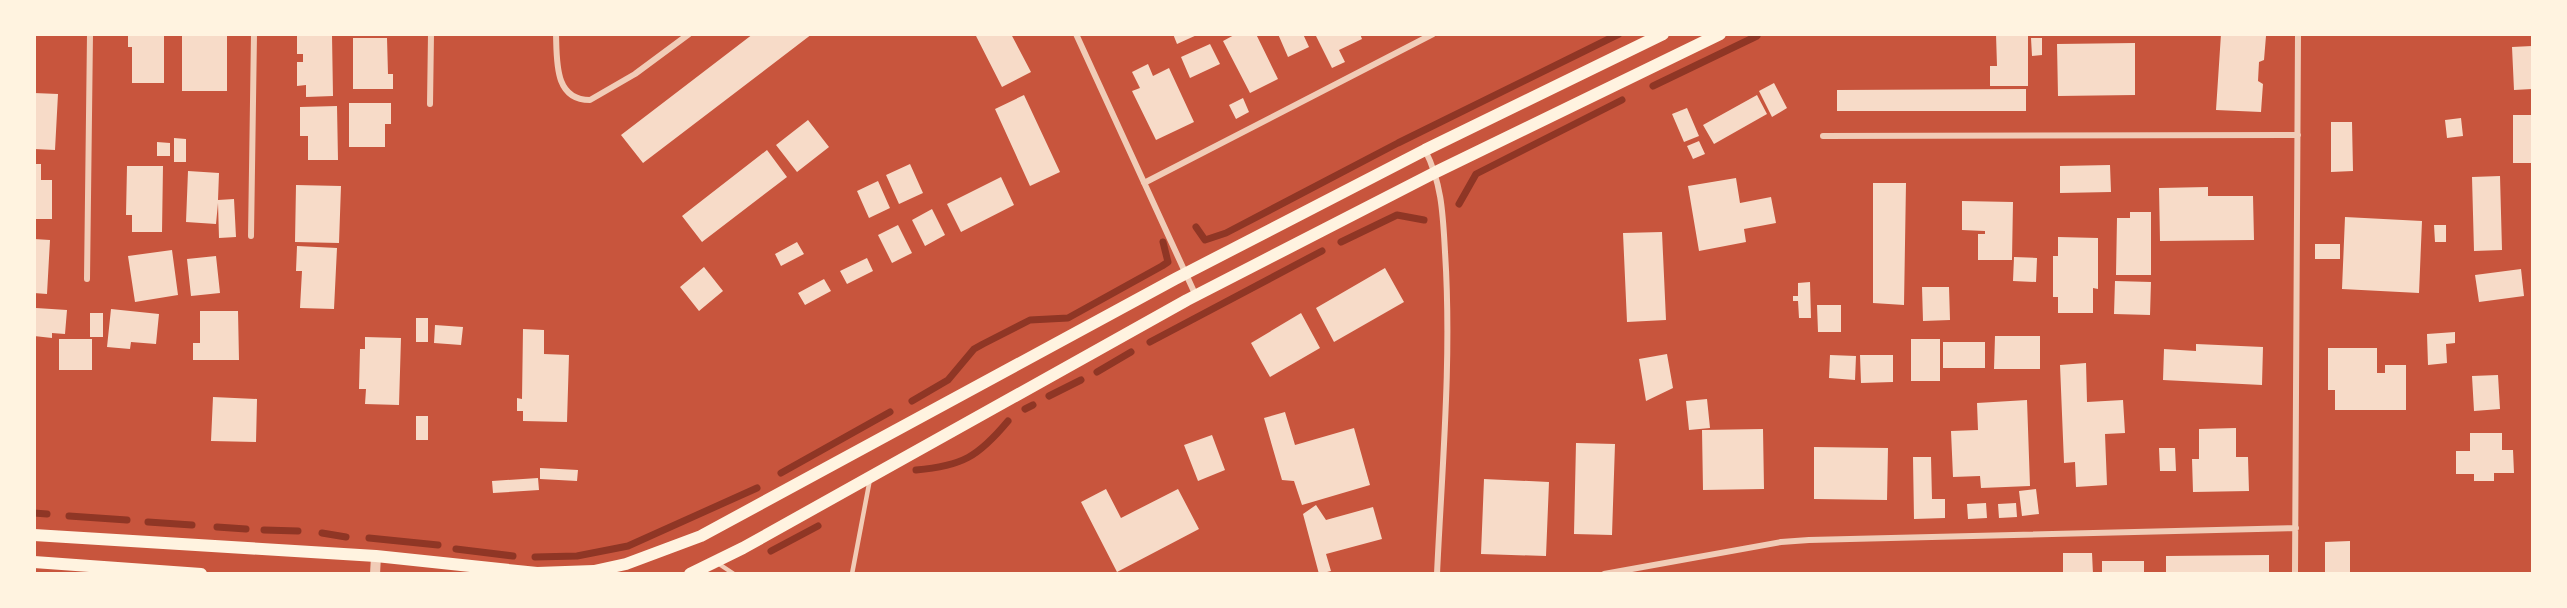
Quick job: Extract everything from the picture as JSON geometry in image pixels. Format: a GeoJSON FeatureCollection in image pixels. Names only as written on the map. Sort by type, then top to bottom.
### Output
{"type":"FeatureCollection","features":[{"type":"Feature","properties":{"kind":"main road"},"geometry":{"type":"LineString","coordinates":[[34,535],[376,556],[537,573],[594,572],[626,564],[701,536],[1185,273],[1425,150],[1663,34]]}},
{"type":"Feature","properties":{"kind":"main road"},"geometry":{"type":"LineString","coordinates":[[690,573],[716,562],[1196,296],[1436,172],[1720,34]]}},
{"type":"Feature","properties":{"kind":"main road"},"geometry":{"type":"LineString","coordinates":[[34,561],[201,573]]}},
{"type":"Feature","properties":{"kind":"street"},"geometry":{"type":"LineString","coordinates":[[87,279],[90,34]]}},
{"type":"Feature","properties":{"kind":"street"},"geometry":{"type":"LineString","coordinates":[[251,237],[254,34]]}},
{"type":"Feature","properties":{"kind":"street"},"geometry":{"type":"LineString","coordinates":[[430,34],[430,104]]}},
{"type":"Feature","properties":{"kind":"street"},"geometry":{"type":"LineString","coordinates":[[556,34],[557,71],[562,84],[571,95],[590,100],[634,74],[689,34]]}},
{"type":"Feature","properties":{"kind":"street"},"geometry":{"type":"LineString","coordinates":[[1076,34],[1196,296]]}},
{"type":"Feature","properties":{"kind":"street"},"geometry":{"type":"LineString","coordinates":[[1144,183],[1433,34]]}},
{"type":"Feature","properties":{"kind":"street"},"geometry":{"type":"LineString","coordinates":[[2295,573],[2298,34]]}},
{"type":"Feature","properties":{"kind":"street"},"geometry":{"type":"LineString","coordinates":[[1823,136],[2298,135]]}},
{"type":"Feature","properties":{"kind":"street"},"geometry":{"type":"LineString","coordinates":[[1425,150],[1436,172],[1442,208],[1448,290],[1437,573]]}},
{"type":"Feature","properties":{"kind":"street"},"geometry":{"type":"LineString","coordinates":[[1604,573],[1809,540],[2296,528]]}},
{"type":"Feature","properties":{"kind":"street"},"geometry":{"type":"LineString","coordinates":[[375,573],[376,556]]}},
{"type":"Feature","properties":{"kind":"lane"},"geometry":{"type":"LineString","coordinates":[[852,573],[870,477]]}},
{"type":"Feature","properties":{"kind":"lane"},"geometry":{"type":"LineString","coordinates":[[716,562],[734,573]]}},
{"type":"Feature","properties":{"kind":"building"},"geometry":{"type":"Polygon","coordinates":[[[128,34],[164,34],[164,83],[132,83],[132,47],[128,47],[128,34]]]}},
{"type":"Feature","properties":{"kind":"building"},"geometry":{"type":"Polygon","coordinates":[[[182,34],[227,34],[227,91],[182,91],[182,34]]]}},
{"type":"Feature","properties":{"kind":"building"},"geometry":{"type":"Polygon","coordinates":[[[753,34],[812,34],[643,163],[621,135],[753,34]]]}},
{"type":"Feature","properties":{"kind":"building"},"geometry":{"type":"Polygon","coordinates":[[[975,34],[1011,34],[1031,72],[1002,87],[975,34]]]}},
{"type":"Feature","properties":{"kind":"building"},"geometry":{"type":"Polygon","coordinates":[[[1173,34],[1199,34],[1177,44],[1173,34]]]}},
{"type":"Feature","properties":{"kind":"building"},"geometry":{"type":"Polygon","coordinates":[[[1236,34],[1256,34],[1278,79],[1250,93],[1223,41],[1236,34]]]}},
{"type":"Feature","properties":{"kind":"building"},"geometry":{"type":"Polygon","coordinates":[[[1278,34],[1303,34],[1309,47],[1288,57],[1278,34]]]}},
{"type":"Feature","properties":{"kind":"building"},"geometry":{"type":"Polygon","coordinates":[[[1360,34],[1362,39],[1339,50],[1345,62],[1332,68],[1316,36],[1360,34]]]}},
{"type":"Feature","properties":{"kind":"building"},"geometry":{"type":"Polygon","coordinates":[[[1996,34],[2028,34],[2028,86],[1990,86],[1990,66],[1997,66],[1996,34]]]}},
{"type":"Feature","properties":{"kind":"building"},"geometry":{"type":"Polygon","coordinates":[[[2221,34],[2266,36],[2264,60],[2259,62],[2258,81],[2263,84],[2261,112],[2216,110],[2221,34]]]}},
{"type":"Feature","properties":{"kind":"building"},"geometry":{"type":"Polygon","coordinates":[[[297,35],[332,35],[333,96],[306,97],[306,85],[297,86],[297,62],[303,62],[303,54],[297,54],[297,35]]]}},
{"type":"Feature","properties":{"kind":"building"},"geometry":{"type":"Polygon","coordinates":[[[353,38],[387,38],[388,74],[393,74],[393,89],[353,89],[353,38]]]}},
{"type":"Feature","properties":{"kind":"building"},"geometry":{"type":"Polygon","coordinates":[[[2031,38],[2042,38],[2042,55],[2032,56],[2031,38]]]}},
{"type":"Feature","properties":{"kind":"building"},"geometry":{"type":"Polygon","coordinates":[[[2135,43],[2135,95],[2058,96],[2057,44],[2135,43]]]}},
{"type":"Feature","properties":{"kind":"building"},"geometry":{"type":"Polygon","coordinates":[[[1210,44],[1220,64],[1190,78],[1181,57],[1210,44]]]}},
{"type":"Feature","properties":{"kind":"building"},"geometry":{"type":"Polygon","coordinates":[[[2532,46],[2532,89],[2514,90],[2512,47],[2532,46]]]}},
{"type":"Feature","properties":{"kind":"building"},"geometry":{"type":"Polygon","coordinates":[[[1148,64],[1153,76],[1169,68],[1194,122],[1156,140],[1132,91],[1140,88],[1132,72],[1148,64]]]}},
{"type":"Feature","properties":{"kind":"building"},"geometry":{"type":"Polygon","coordinates":[[[1774,83],[1787,108],[1772,117],[1759,91],[1774,83]]]}},
{"type":"Feature","properties":{"kind":"building"},"geometry":{"type":"Polygon","coordinates":[[[2026,89],[2026,111],[1837,111],[1837,90],[2026,89]]]}},
{"type":"Feature","properties":{"kind":"building"},"geometry":{"type":"Polygon","coordinates":[[[34,93],[58,94],[55,150],[34,149],[34,93]]]}},
{"type":"Feature","properties":{"kind":"building"},"geometry":{"type":"Polygon","coordinates":[[[1024,95],[1060,172],[1030,186],[995,109],[1024,95]]]}},
{"type":"Feature","properties":{"kind":"building"},"geometry":{"type":"Polygon","coordinates":[[[1757,95],[1767,114],[1714,144],[1703,125],[1757,95]]]}},
{"type":"Feature","properties":{"kind":"building"},"geometry":{"type":"Polygon","coordinates":[[[1243,98],[1249,112],[1236,119],[1229,105],[1243,98]]]}},
{"type":"Feature","properties":{"kind":"building"},"geometry":{"type":"Polygon","coordinates":[[[349,103],[391,103],[391,124],[385,124],[385,147],[349,147],[349,103]]]}},
{"type":"Feature","properties":{"kind":"building"},"geometry":{"type":"Polygon","coordinates":[[[337,106],[338,160],[308,160],[308,136],[300,136],[300,107],[337,106]]]}},
{"type":"Feature","properties":{"kind":"building"},"geometry":{"type":"Polygon","coordinates":[[[1687,108],[1699,136],[1684,142],[1672,114],[1687,108]]]}},
{"type":"Feature","properties":{"kind":"building"},"geometry":{"type":"Polygon","coordinates":[[[2513,115],[2532,115],[2532,163],[2513,163],[2513,115]]]}},
{"type":"Feature","properties":{"kind":"building"},"geometry":{"type":"Polygon","coordinates":[[[2461,118],[2463,136],[2447,138],[2445,120],[2461,118]]]}},
{"type":"Feature","properties":{"kind":"building"},"geometry":{"type":"Polygon","coordinates":[[[808,120],[829,147],[797,172],[776,145],[808,120]]]}},
{"type":"Feature","properties":{"kind":"building"},"geometry":{"type":"Polygon","coordinates":[[[2331,122],[2352,122],[2353,171],[2331,172],[2331,122]]]}},
{"type":"Feature","properties":{"kind":"building"},"geometry":{"type":"Polygon","coordinates":[[[174,138],[186,139],[186,162],[174,162],[174,138]]]}},
{"type":"Feature","properties":{"kind":"building"},"geometry":{"type":"Polygon","coordinates":[[[1699,141],[1705,154],[1693,159],[1687,146],[1699,141]]]}},
{"type":"Feature","properties":{"kind":"building"},"geometry":{"type":"Polygon","coordinates":[[[157,142],[170,143],[170,156],[157,156],[157,142]]]}},
{"type":"Feature","properties":{"kind":"building"},"geometry":{"type":"Polygon","coordinates":[[[767,150],[787,177],[702,242],[682,216],[767,150]]]}},
{"type":"Feature","properties":{"kind":"building"},"geometry":{"type":"Polygon","coordinates":[[[34,164],[41,164],[41,180],[52,180],[52,219],[34,219],[34,164]]]}},
{"type":"Feature","properties":{"kind":"building"},"geometry":{"type":"Polygon","coordinates":[[[910,164],[923,193],[899,204],[886,175],[910,164]]]}},
{"type":"Feature","properties":{"kind":"building"},"geometry":{"type":"Polygon","coordinates":[[[2110,165],[2111,192],[2060,193],[2060,166],[2110,165]]]}},
{"type":"Feature","properties":{"kind":"building"},"geometry":{"type":"Polygon","coordinates":[[[127,166],[163,166],[162,232],[132,232],[132,215],[126,215],[127,166]]]}},
{"type":"Feature","properties":{"kind":"building"},"geometry":{"type":"Polygon","coordinates":[[[188,171],[219,173],[218,200],[234,199],[236,237],[219,238],[218,203],[216,224],[186,222],[188,171]]]}},
{"type":"Feature","properties":{"kind":"building"},"geometry":{"type":"Polygon","coordinates":[[[2500,176],[2502,250],[2474,251],[2472,177],[2500,176]]]}},
{"type":"Feature","properties":{"kind":"building"},"geometry":{"type":"Polygon","coordinates":[[[1001,177],[1014,205],[961,232],[947,204],[1001,177]]]}},
{"type":"Feature","properties":{"kind":"building"},"geometry":{"type":"Polygon","coordinates":[[[1736,178],[1740,203],[1771,197],[1776,223],[1744,229],[1746,242],[1699,251],[1688,186],[1736,178]]]}},
{"type":"Feature","properties":{"kind":"building"},"geometry":{"type":"Polygon","coordinates":[[[878,181],[890,208],[869,218],[857,191],[878,181]]]}},
{"type":"Feature","properties":{"kind":"building"},"geometry":{"type":"Polygon","coordinates":[[[1873,183],[1906,183],[1904,305],[1873,303],[1873,183]]]}},
{"type":"Feature","properties":{"kind":"building"},"geometry":{"type":"Polygon","coordinates":[[[296,185],[341,186],[339,243],[295,242],[296,185]]]}},
{"type":"Feature","properties":{"kind":"building"},"geometry":{"type":"Polygon","coordinates":[[[2208,187],[2208,196],[2253,196],[2254,240],[2160,241],[2159,188],[2208,187]]]}},
{"type":"Feature","properties":{"kind":"building"},"geometry":{"type":"Polygon","coordinates":[[[1962,201],[2013,202],[2012,260],[1978,260],[1978,234],[1985,234],[1985,231],[1962,230],[1962,201]]]}},
{"type":"Feature","properties":{"kind":"building"},"geometry":{"type":"Polygon","coordinates":[[[932,209],[945,235],[925,246],[912,220],[932,209]]]}},
{"type":"Feature","properties":{"kind":"building"},"geometry":{"type":"Polygon","coordinates":[[[2130,212],[2151,212],[2151,275],[2116,275],[2117,218],[2130,218],[2130,212]]]}},
{"type":"Feature","properties":{"kind":"building"},"geometry":{"type":"Polygon","coordinates":[[[2345,217],[2422,221],[2419,293],[2342,289],[2345,217]]]}},
{"type":"Feature","properties":{"kind":"building"},"geometry":{"type":"Polygon","coordinates":[[[898,225],[912,253],[892,263],[878,235],[898,225]]]}},
{"type":"Feature","properties":{"kind":"building"},"geometry":{"type":"Polygon","coordinates":[[[2434,225],[2446,225],[2446,242],[2435,242],[2434,225]]]}},
{"type":"Feature","properties":{"kind":"building"},"geometry":{"type":"Polygon","coordinates":[[[1662,232],[1666,320],[1627,322],[1623,233],[1662,232]]]}},
{"type":"Feature","properties":{"kind":"building"},"geometry":{"type":"Polygon","coordinates":[[[2058,237],[2098,238],[2098,289],[2093,288],[2093,313],[2058,313],[2058,297],[2053,297],[2053,256],[2058,256],[2058,237]]]}},
{"type":"Feature","properties":{"kind":"building"},"geometry":{"type":"Polygon","coordinates":[[[34,239],[50,240],[47,294],[34,293],[34,239]]]}},
{"type":"Feature","properties":{"kind":"building"},"geometry":{"type":"Polygon","coordinates":[[[797,242],[804,254],[781,266],[775,254],[797,242]]]}},
{"type":"Feature","properties":{"kind":"building"},"geometry":{"type":"Polygon","coordinates":[[[2315,244],[2340,244],[2340,259],[2315,259],[2315,244]]]}},
{"type":"Feature","properties":{"kind":"building"},"geometry":{"type":"Polygon","coordinates":[[[297,246],[337,248],[334,309],[300,308],[302,271],[296,271],[297,246]]]}},
{"type":"Feature","properties":{"kind":"building"},"geometry":{"type":"Polygon","coordinates":[[[172,250],[178,295],[135,302],[128,256],[172,250]]]}},
{"type":"Feature","properties":{"kind":"building"},"geometry":{"type":"Polygon","coordinates":[[[216,256],[220,293],[191,296],[187,259],[216,256]]]}},
{"type":"Feature","properties":{"kind":"building"},"geometry":{"type":"Polygon","coordinates":[[[2014,257],[2037,258],[2036,282],[2013,281],[2014,257]]]}},
{"type":"Feature","properties":{"kind":"building"},"geometry":{"type":"Polygon","coordinates":[[[867,258],[873,271],[847,284],[840,271],[867,258]]]}},
{"type":"Feature","properties":{"kind":"building"},"geometry":{"type":"Polygon","coordinates":[[[704,267],[723,291],[699,311],[680,287],[704,267]]]}},
{"type":"Feature","properties":{"kind":"building"},"geometry":{"type":"Polygon","coordinates":[[[1385,268],[1404,302],[1334,342],[1316,308],[1385,268]]]}},
{"type":"Feature","properties":{"kind":"building"},"geometry":{"type":"Polygon","coordinates":[[[2521,269],[2524,296],[2479,302],[2475,275],[2521,269]]]}},
{"type":"Feature","properties":{"kind":"building"},"geometry":{"type":"Polygon","coordinates":[[[824,279],[831,291],[805,305],[798,293],[824,279]]]}},
{"type":"Feature","properties":{"kind":"building"},"geometry":{"type":"Polygon","coordinates":[[[2115,281],[2151,282],[2150,315],[2114,314],[2115,281]]]}},
{"type":"Feature","properties":{"kind":"building"},"geometry":{"type":"Polygon","coordinates":[[[1810,282],[1811,318],[1799,318],[1798,301],[1793,301],[1793,296],[1798,296],[1798,283],[1810,282]]]}},
{"type":"Feature","properties":{"kind":"building"},"geometry":{"type":"Polygon","coordinates":[[[1922,287],[1949,287],[1950,320],[1923,321],[1922,287]]]}},
{"type":"Feature","properties":{"kind":"building"},"geometry":{"type":"Polygon","coordinates":[[[1817,305],[1841,305],[1841,332],[1818,332],[1817,305]]]}},
{"type":"Feature","properties":{"kind":"building"},"geometry":{"type":"Polygon","coordinates":[[[36,308],[67,310],[65,334],[52,333],[52,338],[34,336],[36,308]]]}},
{"type":"Feature","properties":{"kind":"building"},"geometry":{"type":"Polygon","coordinates":[[[111,309],[159,314],[156,344],[131,342],[130,349],[107,347],[111,309]]]}},
{"type":"Feature","properties":{"kind":"building"},"geometry":{"type":"Polygon","coordinates":[[[200,311],[238,311],[239,360],[193,360],[193,343],[200,343],[200,311]]]}},
{"type":"Feature","properties":{"kind":"building"},"geometry":{"type":"Polygon","coordinates":[[[90,313],[103,313],[103,337],[90,337],[90,313]]]}},
{"type":"Feature","properties":{"kind":"building"},"geometry":{"type":"Polygon","coordinates":[[[1301,313],[1320,348],[1270,377],[1251,343],[1301,313]]]}},
{"type":"Feature","properties":{"kind":"building"},"geometry":{"type":"Polygon","coordinates":[[[416,318],[428,318],[428,342],[416,342],[416,318]]]}},
{"type":"Feature","properties":{"kind":"building"},"geometry":{"type":"Polygon","coordinates":[[[435,325],[463,327],[461,345],[434,343],[435,325]]]}},
{"type":"Feature","properties":{"kind":"building"},"geometry":{"type":"Polygon","coordinates":[[[523,329],[544,330],[544,354],[569,355],[567,422],[523,421],[523,411],[517,411],[517,398],[522,399],[523,329]]]}},
{"type":"Feature","properties":{"kind":"building"},"geometry":{"type":"Polygon","coordinates":[[[2455,332],[2455,343],[2446,344],[2447,363],[2428,365],[2427,334],[2455,332]]]}},
{"type":"Feature","properties":{"kind":"building"},"geometry":{"type":"Polygon","coordinates":[[[1995,336],[2040,336],[2040,369],[1994,369],[1995,336]]]}},
{"type":"Feature","properties":{"kind":"building"},"geometry":{"type":"Polygon","coordinates":[[[365,337],[401,338],[399,405],[365,404],[366,389],[359,389],[360,349],[365,349],[365,337]]]}},
{"type":"Feature","properties":{"kind":"building"},"geometry":{"type":"Polygon","coordinates":[[[59,339],[92,339],[92,370],[59,370],[59,339]]]}},
{"type":"Feature","properties":{"kind":"building"},"geometry":{"type":"Polygon","coordinates":[[[1911,339],[1940,339],[1940,381],[1911,381],[1911,339]]]}},
{"type":"Feature","properties":{"kind":"building"},"geometry":{"type":"Polygon","coordinates":[[[1943,342],[1985,342],[1985,368],[1943,368],[1943,342]]]}},
{"type":"Feature","properties":{"kind":"building"},"geometry":{"type":"Polygon","coordinates":[[[2196,344],[2263,347],[2262,385],[2163,380],[2164,349],[2196,351],[2196,344]]]}},
{"type":"Feature","properties":{"kind":"building"},"geometry":{"type":"Polygon","coordinates":[[[2328,348],[2377,348],[2377,373],[2385,373],[2385,365],[2406,365],[2406,410],[2335,410],[2335,390],[2328,390],[2328,348]]]}},
{"type":"Feature","properties":{"kind":"building"},"geometry":{"type":"Polygon","coordinates":[[[1667,354],[1673,388],[1646,401],[1639,359],[1667,354]]]}},
{"type":"Feature","properties":{"kind":"building"},"geometry":{"type":"Polygon","coordinates":[[[1830,355],[1856,356],[1855,380],[1829,378],[1830,355]]]}},
{"type":"Feature","properties":{"kind":"building"},"geometry":{"type":"Polygon","coordinates":[[[1860,355],[1893,355],[1893,382],[1861,383],[1860,355]]]}},
{"type":"Feature","properties":{"kind":"building"},"geometry":{"type":"Polygon","coordinates":[[[2086,363],[2087,402],[2123,400],[2125,433],[2105,434],[2107,485],[2076,487],[2075,462],[2064,463],[2060,365],[2086,363]]]}},
{"type":"Feature","properties":{"kind":"building"},"geometry":{"type":"Polygon","coordinates":[[[2498,375],[2500,409],[2474,411],[2472,376],[2498,375]]]}},
{"type":"Feature","properties":{"kind":"building"},"geometry":{"type":"Polygon","coordinates":[[[213,397],[257,399],[256,442],[211,441],[213,397]]]}},
{"type":"Feature","properties":{"kind":"building"},"geometry":{"type":"Polygon","coordinates":[[[1707,399],[1710,428],[1689,430],[1686,401],[1707,399]]]}},
{"type":"Feature","properties":{"kind":"building"},"geometry":{"type":"Polygon","coordinates":[[[2027,400],[2030,486],[1981,488],[1980,476],[1953,477],[1951,431],[1978,430],[1977,403],[2027,400]]]}},
{"type":"Feature","properties":{"kind":"building"},"geometry":{"type":"Polygon","coordinates":[[[1285,412],[1295,445],[1354,428],[1370,485],[1302,505],[1294,481],[1282,480],[1264,418],[1285,412]]]}},
{"type":"Feature","properties":{"kind":"building"},"geometry":{"type":"Polygon","coordinates":[[[416,416],[428,416],[428,440],[416,440],[416,416]]]}},
{"type":"Feature","properties":{"kind":"building"},"geometry":{"type":"Polygon","coordinates":[[[2236,428],[2236,457],[2248,457],[2249,491],[2193,492],[2192,459],[2199,459],[2199,429],[2236,428]]]}},
{"type":"Feature","properties":{"kind":"building"},"geometry":{"type":"Polygon","coordinates":[[[1763,429],[1764,489],[1703,490],[1702,430],[1763,429]]]}},
{"type":"Feature","properties":{"kind":"building"},"geometry":{"type":"Polygon","coordinates":[[[2470,433],[2502,433],[2502,450],[2513,450],[2514,473],[2494,473],[2494,481],[2474,481],[2474,474],[2456,474],[2456,451],[2470,451],[2470,433]]]}},
{"type":"Feature","properties":{"kind":"building"},"geometry":{"type":"Polygon","coordinates":[[[1212,435],[1225,470],[1198,481],[1184,445],[1212,435]]]}},
{"type":"Feature","properties":{"kind":"building"},"geometry":{"type":"Polygon","coordinates":[[[1576,443],[1615,444],[1612,535],[1574,534],[1576,443]]]}},
{"type":"Feature","properties":{"kind":"building"},"geometry":{"type":"Polygon","coordinates":[[[1814,447],[1888,448],[1887,500],[1814,499],[1814,447]]]}},
{"type":"Feature","properties":{"kind":"building"},"geometry":{"type":"Polygon","coordinates":[[[2159,448],[2175,448],[2176,471],[2160,471],[2159,448]]]}},
{"type":"Feature","properties":{"kind":"building"},"geometry":{"type":"Polygon","coordinates":[[[1913,457],[1931,457],[1932,499],[1945,499],[1945,518],[1914,519],[1913,457]]]}},
{"type":"Feature","properties":{"kind":"building"},"geometry":{"type":"Polygon","coordinates":[[[540,468],[578,470],[577,481],[540,479],[540,468]]]}},
{"type":"Feature","properties":{"kind":"building"},"geometry":{"type":"Polygon","coordinates":[[[538,478],[539,490],[493,493],[492,481],[538,478]]]}},
{"type":"Feature","properties":{"kind":"building"},"geometry":{"type":"Polygon","coordinates":[[[1484,479],[1549,482],[1546,556],[1481,554],[1484,479]]]}},
{"type":"Feature","properties":{"kind":"building"},"geometry":{"type":"Polygon","coordinates":[[[1106,489],[1121,518],[1178,489],[1199,529],[1117,572],[1081,502],[1106,489]]]}},
{"type":"Feature","properties":{"kind":"building"},"geometry":{"type":"Polygon","coordinates":[[[2036,489],[2039,514],[2022,516],[2019,491],[2036,489]]]}},
{"type":"Feature","properties":{"kind":"building"},"geometry":{"type":"Polygon","coordinates":[[[1986,503],[1987,518],[1968,519],[1967,504],[1986,503]]]}},
{"type":"Feature","properties":{"kind":"building"},"geometry":{"type":"Polygon","coordinates":[[[2016,503],[2017,517],[1999,518],[1998,504],[2016,503]]]}},
{"type":"Feature","properties":{"kind":"building"},"geometry":{"type":"Polygon","coordinates":[[[1316,505],[1326,520],[1373,507],[1382,539],[1326,554],[1331,571],[1319,574],[1303,514],[1316,505]]]}},
{"type":"Feature","properties":{"kind":"building"},"geometry":{"type":"Polygon","coordinates":[[[2350,541],[2350,574],[2325,574],[2325,542],[2350,541]]]}},
{"type":"Feature","properties":{"kind":"building"},"geometry":{"type":"Polygon","coordinates":[[[2063,553],[2092,553],[2093,574],[2063,574],[2063,553]]]}},
{"type":"Feature","properties":{"kind":"building"},"geometry":{"type":"Polygon","coordinates":[[[2269,555],[2269,574],[2166,574],[2166,556],[2269,555]]]}},
{"type":"Feature","properties":{"kind":"building"},"geometry":{"type":"Polygon","coordinates":[[[2102,561],[2144,561],[2144,574],[2102,574],[2102,561]]]}},
{"type":"Feature","properties":{"kind":"waterway"},"geometry":{"type":"LineString","coordinates":[[1196,227],[1205,240],[1226,233],[1398,143],[1619,34]]}},
{"type":"Feature","properties":{"kind":"waterway"},"geometry":{"type":"LineString","coordinates":[[1653,86],[1757,36]]}},
{"type":"Feature","properties":{"kind":"waterway"},"geometry":{"type":"LineString","coordinates":[[1459,204],[1476,174],[1622,100]]}},
{"type":"Feature","properties":{"kind":"waterway"},"geometry":{"type":"LineString","coordinates":[[1341,242],[1397,215],[1424,220]]}},
{"type":"Feature","properties":{"kind":"waterway"},"geometry":{"type":"LineString","coordinates":[[912,401],[948,380],[974,349],[983,344],[1030,320],[1068,318],[1162,266],[1168,262],[1163,242]]}},
{"type":"Feature","properties":{"kind":"waterway"},"geometry":{"type":"LineString","coordinates":[[1150,342],[1322,251]]}},
{"type":"Feature","properties":{"kind":"waterway"},"geometry":{"type":"LineString","coordinates":[[1097,372],[1131,352]]}},
{"type":"Feature","properties":{"kind":"waterway"},"geometry":{"type":"LineString","coordinates":[[1049,396],[1081,380]]}},
{"type":"Feature","properties":{"kind":"waterway"},"geometry":{"type":"LineString","coordinates":[[1025,409],[1033,405]]}},
{"type":"Feature","properties":{"kind":"waterway"},"geometry":{"type":"LineString","coordinates":[[781,473],[890,412]]}},
{"type":"Feature","properties":{"kind":"waterway"},"geometry":{"type":"LineString","coordinates":[[916,470],[946,466],[968,457],[987,443],[1008,421]]}},
{"type":"Feature","properties":{"kind":"waterway"},"geometry":{"type":"LineString","coordinates":[[535,557],[577,556],[628,546],[757,488]]}},
{"type":"Feature","properties":{"kind":"waterway"},"geometry":{"type":"LineString","coordinates":[[34,513],[47,514]]}},
{"type":"Feature","properties":{"kind":"waterway"},"geometry":{"type":"LineString","coordinates":[[69,516],[127,520]]}},
{"type":"Feature","properties":{"kind":"waterway"},"geometry":{"type":"LineString","coordinates":[[148,522],[192,525]]}},
{"type":"Feature","properties":{"kind":"waterway"},"geometry":{"type":"LineString","coordinates":[[771,551],[818,526]]}},
{"type":"Feature","properties":{"kind":"waterway"},"geometry":{"type":"LineString","coordinates":[[217,527],[246,529]]}},
{"type":"Feature","properties":{"kind":"waterway"},"geometry":{"type":"LineString","coordinates":[[264,530],[298,531]]}},
{"type":"Feature","properties":{"kind":"waterway"},"geometry":{"type":"LineString","coordinates":[[322,533],[346,537]]}},
{"type":"Feature","properties":{"kind":"waterway"},"geometry":{"type":"LineString","coordinates":[[369,538],[438,545]]}},
{"type":"Feature","properties":{"kind":"waterway"},"geometry":{"type":"LineString","coordinates":[[456,549],[513,556]]}}]}
